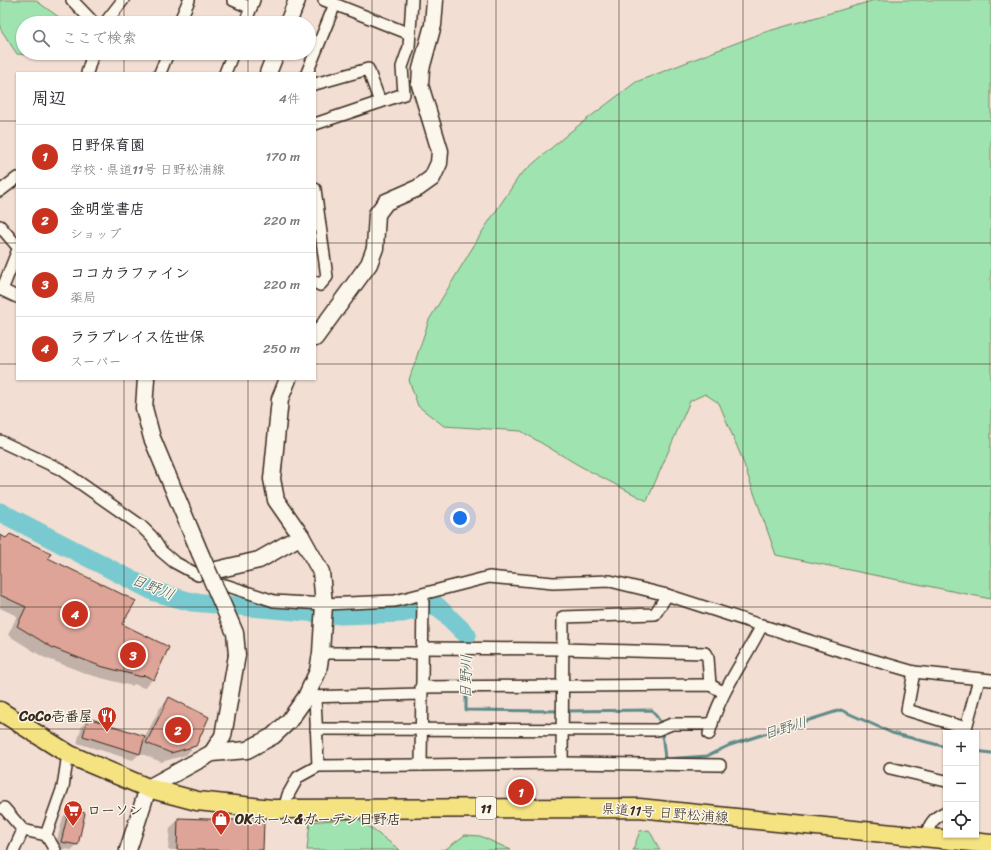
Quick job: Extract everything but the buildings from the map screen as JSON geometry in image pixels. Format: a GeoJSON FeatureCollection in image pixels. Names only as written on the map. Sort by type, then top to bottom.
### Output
{"type":"FeatureCollection","features":[{"type":"Feature","properties":{"kind":"main road","name":"県道11号 日野松浦線"},"geometry":{"type":"LineString","coordinates":[[0,711],[68,754],[148,788],[197,801],[284,809],[638,808],[926,836],[991,844]]}},
{"type":"Feature","properties":{"kind":"street"},"geometry":{"type":"LineString","coordinates":[[72,0],[87,16]]}},
{"type":"Feature","properties":{"kind":"street"},"geometry":{"type":"LineString","coordinates":[[110,16],[123,0]]}},
{"type":"Feature","properties":{"kind":"street"},"geometry":{"type":"LineString","coordinates":[[182,16],[189,0]]}},
{"type":"Feature","properties":{"kind":"street"},"geometry":{"type":"LineString","coordinates":[[233,0],[252,4],[248,16]]}},
{"type":"Feature","properties":{"kind":"street"},"geometry":{"type":"LineString","coordinates":[[291,16],[297,0]]}},
{"type":"Feature","properties":{"kind":"street"},"geometry":{"type":"LineString","coordinates":[[316,124],[404,94],[402,67],[409,47],[412,0]]}},
{"type":"Feature","properties":{"kind":"street"},"geometry":{"type":"LineString","coordinates":[[316,337],[369,264],[375,248],[377,214],[386,202],[432,178],[440,163],[440,151],[420,85],[421,69],[433,25],[434,0]]}},
{"type":"Feature","properties":{"kind":"street"},"geometry":{"type":"LineString","coordinates":[[316,45],[330,2],[410,34]]}},
{"type":"Feature","properties":{"kind":"street"},"geometry":{"type":"LineString","coordinates":[[87,72],[91,60]]}},
{"type":"Feature","properties":{"kind":"street"},"geometry":{"type":"LineString","coordinates":[[160,72],[165,60]]}},
{"type":"Feature","properties":{"kind":"street"},"geometry":{"type":"LineString","coordinates":[[225,72],[230,60]]}},
{"type":"Feature","properties":{"kind":"street"},"geometry":{"type":"LineString","coordinates":[[268,72],[273,60]]}},
{"type":"Feature","properties":{"kind":"street"},"geometry":{"type":"LineString","coordinates":[[307,72],[311,60]]}},
{"type":"Feature","properties":{"kind":"street"},"geometry":{"type":"LineString","coordinates":[[316,84],[368,69],[380,102]]}},
{"type":"Feature","properties":{"kind":"street"},"geometry":{"type":"LineString","coordinates":[[0,191],[16,179]]}},
{"type":"Feature","properties":{"kind":"street"},"geometry":{"type":"LineString","coordinates":[[316,202],[319,243],[327,277],[320,285],[316,283]]}},
{"type":"Feature","properties":{"kind":"street"},"geometry":{"type":"LineString","coordinates":[[0,226],[16,245]]}},
{"type":"Feature","properties":{"kind":"street"},"geometry":{"type":"LineString","coordinates":[[16,254],[1,289],[16,296]]}},
{"type":"Feature","properties":{"kind":"street"},"geometry":{"type":"LineString","coordinates":[[146,380],[144,408],[152,438],[200,554],[203,574],[235,633],[236,655],[223,736],[212,754]]}},
{"type":"Feature","properties":{"kind":"street"},"geometry":{"type":"LineString","coordinates":[[288,380],[280,399],[272,479],[276,500],[301,536],[321,572],[324,604],[322,652],[311,697],[316,729],[318,766]]}},
{"type":"Feature","properties":{"kind":"street"},"geometry":{"type":"LineString","coordinates":[[0,441],[60,469],[140,525],[152,537],[161,551],[174,562],[203,574],[259,560],[301,536]]}},
{"type":"Feature","properties":{"kind":"street"},"geometry":{"type":"LineString","coordinates":[[225,586],[274,601],[324,604],[395,601],[489,577],[553,583],[610,581],[667,595],[914,672],[991,680]]}},
{"type":"Feature","properties":{"kind":"street"},"geometry":{"type":"LineString","coordinates":[[421,765],[423,595]]}},
{"type":"Feature","properties":{"kind":"street"},"geometry":{"type":"LineString","coordinates":[[562,763],[563,616],[655,614],[667,595]]}},
{"type":"Feature","properties":{"kind":"street"},"geometry":{"type":"LineString","coordinates":[[316,729],[657,730],[672,724],[710,729],[723,692],[749,653],[762,625]]}},
{"type":"Feature","properties":{"kind":"street"},"geometry":{"type":"LineString","coordinates":[[322,652],[562,649],[705,653],[708,658],[710,685]]}},
{"type":"Feature","properties":{"kind":"street"},"geometry":{"type":"LineString","coordinates":[[914,672],[907,710],[965,730],[980,679]]}},
{"type":"Feature","properties":{"kind":"street"},"geometry":{"type":"LineString","coordinates":[[128,850],[148,788],[212,754],[247,750],[273,736],[311,697],[421,691],[710,685],[723,692]]}},
{"type":"Feature","properties":{"kind":"street"},"geometry":{"type":"LineString","coordinates":[[46,835],[63,787],[68,754]]}},
{"type":"Feature","properties":{"kind":"street"},"geometry":{"type":"LineString","coordinates":[[284,809],[288,795],[298,777],[318,766],[562,763],[720,765]]}},
{"type":"Feature","properties":{"kind":"street"},"geometry":{"type":"LineString","coordinates":[[890,768],[943,780]]}},
{"type":"Feature","properties":{"kind":"street"},"geometry":{"type":"LineString","coordinates":[[4,808],[23,830],[46,835],[55,850]]}},
{"type":"Feature","properties":{"kind":"street"},"geometry":{"type":"LineString","coordinates":[[926,836],[929,824],[943,814]]}},
{"type":"Feature","properties":{"kind":"street"},"geometry":{"type":"LineString","coordinates":[[14,850],[23,830]]}},
{"type":"Feature","properties":{"kind":"green space"},"geometry":{"type":"Polygon","coordinates":[[[0,0],[35,0],[57,16],[16,16],[16,52],[0,28],[0,0]]]}},
{"type":"Feature","properties":{"kind":"green space"},"geometry":{"type":"Polygon","coordinates":[[[875,0],[991,0],[991,599],[776,555],[741,456],[719,403],[705,394],[690,401],[647,501],[580,466],[521,431],[444,426],[418,406],[409,380],[429,320],[482,232],[520,175],[570,132],[636,82],[762,33],[875,0]]]}},
{"type":"Feature","properties":{"kind":"green space"},"geometry":{"type":"Polygon","coordinates":[[[357,818],[400,850],[307,850],[310,822],[357,818]]]}},
{"type":"Feature","properties":{"kind":"green space"},"geometry":{"type":"Polygon","coordinates":[[[649,830],[660,850],[633,850],[640,831],[649,830]]]}},
{"type":"Feature","properties":{"kind":"green space"},"geometry":{"type":"Polygon","coordinates":[[[465,835],[480,836],[511,850],[440,850],[446,849],[465,835]]]}},
{"type":"Feature","properties":{"kind":"waterway","name":"日野川"},"geometry":{"type":"LineString","coordinates":[[0,512],[155,592],[192,602],[341,615],[402,613],[436,605],[467,635]]}},
{"type":"Feature","properties":{"kind":"waterway","name":"日野川"},"geometry":{"type":"LineString","coordinates":[[467,635],[467,646]]}},
{"type":"Feature","properties":{"kind":"waterway","name":"日野川"},"geometry":{"type":"LineString","coordinates":[[466,684],[467,651]]}},
{"type":"Feature","properties":{"kind":"waterway","name":"日野川"},"geometry":{"type":"LineString","coordinates":[[466,689],[466,710],[560,711]]}},
{"type":"Feature","properties":{"kind":"waterway","name":"日野川"},"geometry":{"type":"LineString","coordinates":[[565,711],[652,710],[661,723],[665,759],[707,756],[730,745],[841,710],[892,733],[943,746]]}},
{"type":"Feature","properties":{"kind":"waterway","name":"日野川"},"geometry":{"type":"LineString","coordinates":[[979,751],[991,753]]}},
{"type":"Feature","properties":{"kind":"place","name":"ララプレイス佐世保"},"geometry":{"type":"Point","coordinates":[75,614]}},
{"type":"Feature","properties":{"kind":"place","name":"ココカラファイン"},"geometry":{"type":"Point","coordinates":[133,655]}},
{"type":"Feature","properties":{"kind":"place","name":"金明堂書店"},"geometry":{"type":"Point","coordinates":[178,730]}},
{"type":"Feature","properties":{"kind":"place","name":"CoCo壱番屋"},"geometry":{"type":"Point","coordinates":[107,733]}},
{"type":"Feature","properties":{"kind":"place","name":"日野保育園"},"geometry":{"type":"Point","coordinates":[521,792]}},
{"type":"Feature","properties":{"kind":"place","name":"ローソン"},"geometry":{"type":"Point","coordinates":[73,827]}},
{"type":"Feature","properties":{"kind":"place","name":"OKホーム&ガーデン日野店"},"geometry":{"type":"Point","coordinates":[221,836]}}]}
